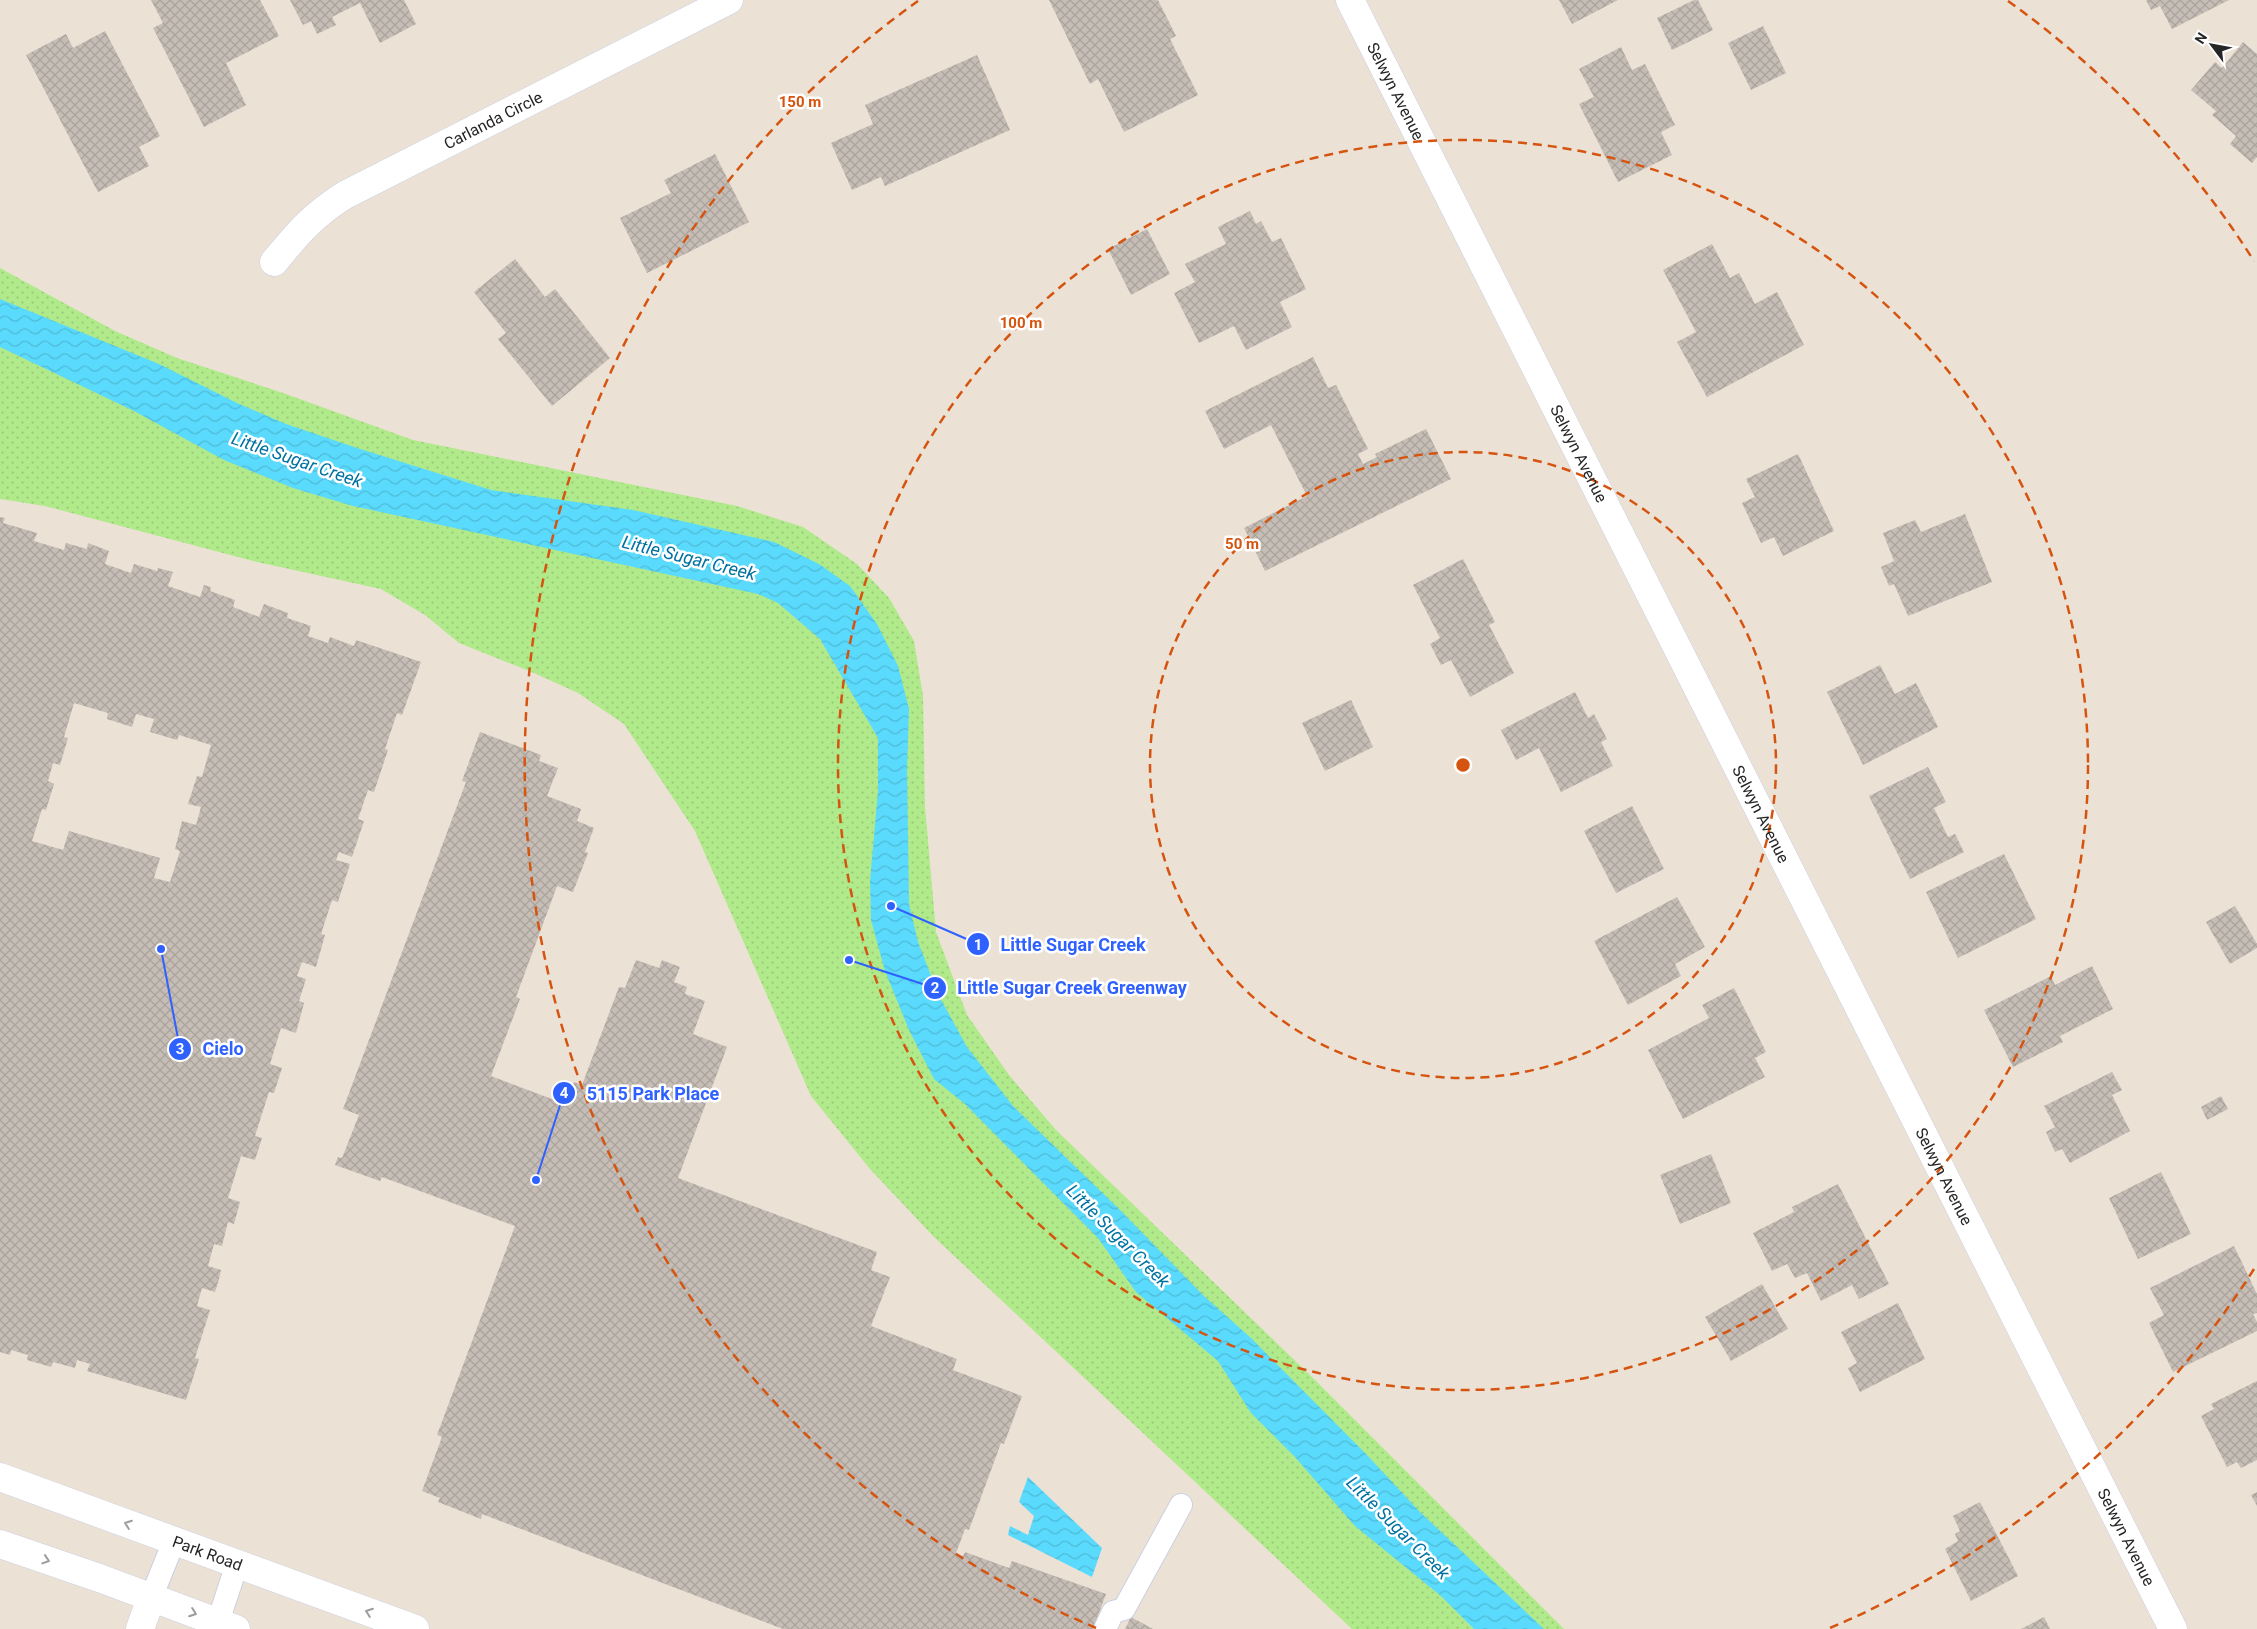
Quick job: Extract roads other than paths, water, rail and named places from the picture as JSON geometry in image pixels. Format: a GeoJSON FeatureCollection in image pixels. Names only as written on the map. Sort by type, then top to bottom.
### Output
{"type":"FeatureCollection","features":[{"type":"Feature","properties":{"kind":"street","name":"Carlanda Circle"},"geometry":{"type":"LineString","coordinates":[[274,262],[302,227],[321,210],[346,195],[729,0]]}},
{"type":"Feature","properties":{"kind":"street","name":"Selwyn Avenue"},"geometry":{"type":"LineString","coordinates":[[1350,0],[2173,1629]]}},
{"type":"Feature","properties":{"kind":"street","name":"Park Road"},"geometry":{"type":"LineString","coordinates":[[0,1477],[415,1629]]}},
{"type":"Feature","properties":{"kind":"street"},"geometry":{"type":"LineString","coordinates":[[0,1544],[102,1578],[224,1627]]}},
{"type":"Feature","properties":{"kind":"street"},"geometry":{"type":"LineString","coordinates":[[140,1629],[150,1598]]}},
{"type":"Feature","properties":{"kind":"lane"},"geometry":{"type":"LineString","coordinates":[[1105,1629],[1112,1612],[1124,1609],[1181,1505]]}},
{"type":"Feature","properties":{"kind":"lane"},"geometry":{"type":"LineString","coordinates":[[150,1598],[174,1541]]}},
{"type":"Feature","properties":{"kind":"lane"},"geometry":{"type":"LineString","coordinates":[[224,1627],[237,1564]]}},
{"type":"Feature","properties":{"kind":"water"},"geometry":{"type":"Polygon","coordinates":[[[0,299],[159,364],[237,403],[286,424],[354,447],[491,490],[633,510],[774,542],[819,564],[850,586],[877,624],[898,666],[909,709],[907,768],[909,904],[918,942],[939,996],[967,1047],[1013,1106],[1119,1209],[1204,1296],[1252,1339],[1366,1454],[1420,1512],[1544,1629],[1474,1629],[1441,1596],[1355,1526],[1295,1457],[1251,1413],[1218,1361],[1136,1292],[1098,1238],[965,1104],[934,1079],[909,1030],[885,971],[871,920],[870,881],[878,791],[878,738],[820,639],[778,603],[758,594],[353,506],[293,488],[224,460],[134,411],[0,347],[0,299]]]}},
{"type":"Feature","properties":{"kind":"water"},"geometry":{"type":"Polygon","coordinates":[[[1028,1477],[1102,1548],[1092,1577],[1008,1535],[1010,1526],[1028,1535],[1034,1516],[1019,1502],[1028,1477]]]}},
{"type":"Feature","properties":{"kind":"place","name":"Little Sugar Creek"},"geometry":{"type":"Point","coordinates":[891,906]}},
{"type":"Feature","properties":{"kind":"place","name":"Cielo"},"geometry":{"type":"Point","coordinates":[161,949]}},
{"type":"Feature","properties":{"kind":"place","name":"Little Sugar Creek Greenway"},"geometry":{"type":"Point","coordinates":[849,960]}},
{"type":"Feature","properties":{"kind":"place","name":"5115 Park Place"},"geometry":{"type":"Point","coordinates":[536,1180]}}]}
